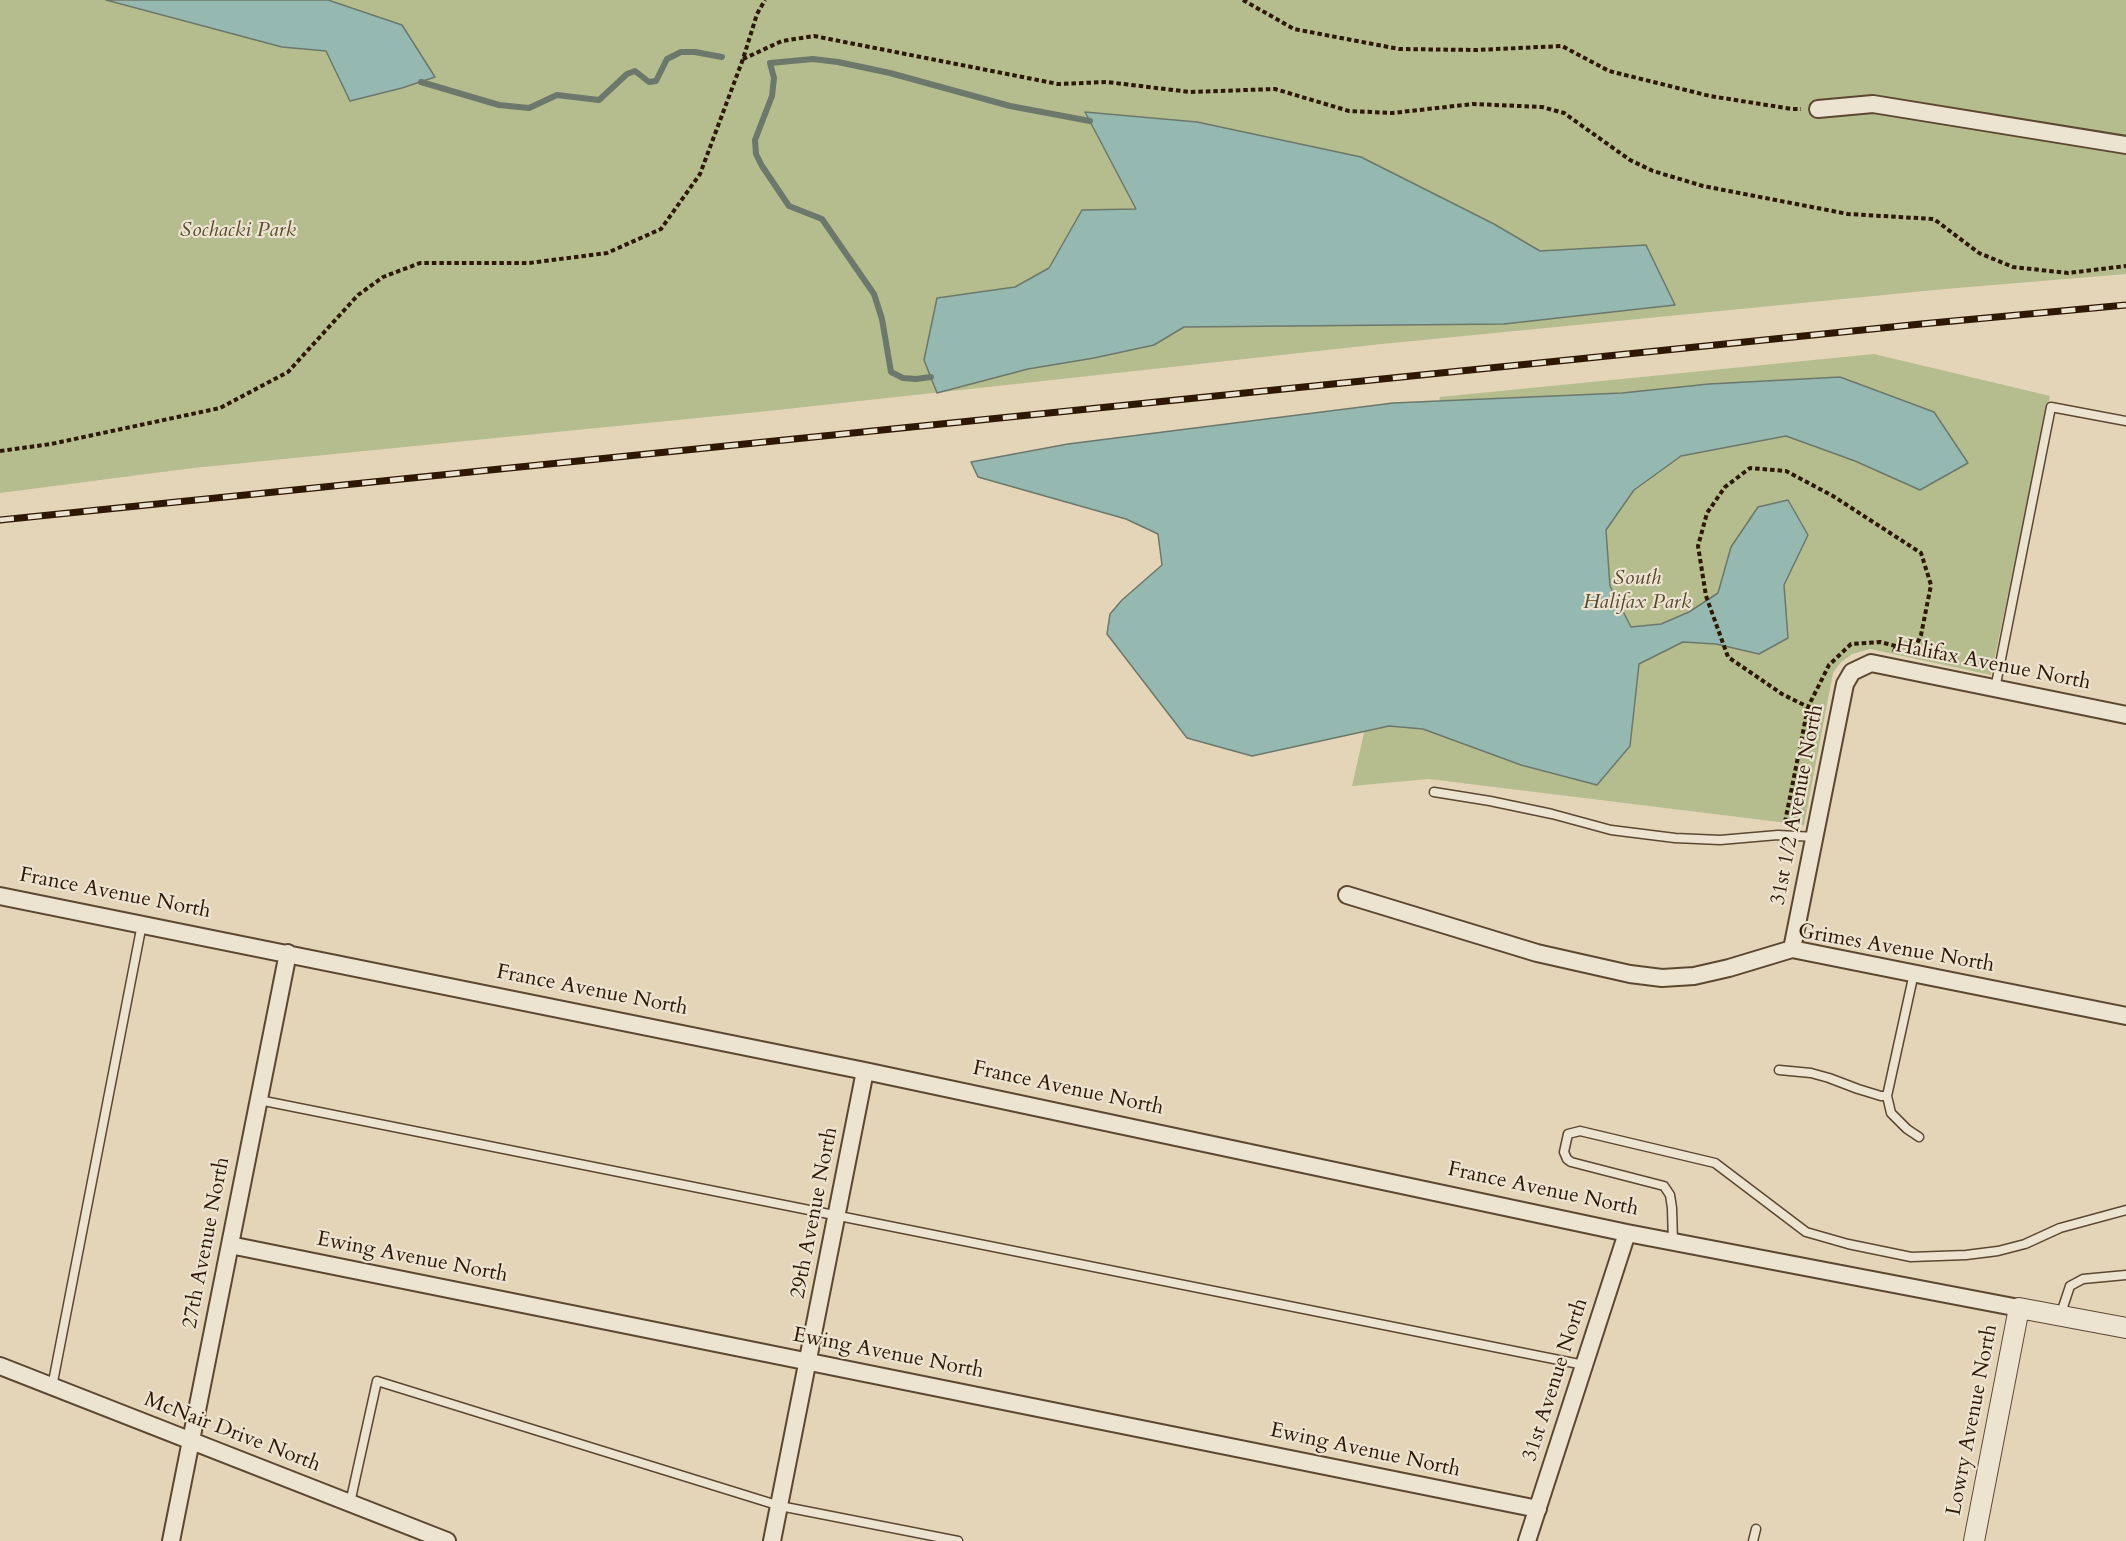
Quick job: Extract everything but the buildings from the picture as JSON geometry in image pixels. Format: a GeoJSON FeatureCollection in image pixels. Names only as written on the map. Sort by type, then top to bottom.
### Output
{"type":"FeatureCollection","features":[{"type":"Feature","properties":{"kind":"street"},"geometry":{"type":"LineString","coordinates":[[1818,109],[1873,104],[2126,145]]}},
{"type":"Feature","properties":{"kind":"street","name":"Halifax Avenue North"},"geometry":{"type":"LineString","coordinates":[[1852,672],[1871,663],[2126,715]]}},
{"type":"Feature","properties":{"kind":"street","name":"31st 1/2 Avenue North"},"geometry":{"type":"LineString","coordinates":[[1792,949],[1845,684],[1852,672]]}},
{"type":"Feature","properties":{"kind":"street","name":"Grimes Avenue North"},"geometry":{"type":"LineString","coordinates":[[1347,895],[1547,955],[1630,974],[1662,978],[1694,976],[1792,949],[2126,1017]]}},
{"type":"Feature","properties":{"kind":"street","name":"France Avenue North"},"geometry":{"type":"LineString","coordinates":[[0,896],[866,1071],[1627,1233],[2126,1328]]}},
{"type":"Feature","properties":{"kind":"street","name":"27th Avenue North"},"geometry":{"type":"LineString","coordinates":[[171,1541],[288,953]]}},
{"type":"Feature","properties":{"kind":"street","name":"29th Avenue North"},"geometry":{"type":"LineString","coordinates":[[772,1541],[866,1071]]}},
{"type":"Feature","properties":{"kind":"street","name":"31st Avenue North"},"geometry":{"type":"LineString","coordinates":[[1527,1541],[1627,1233]]}},
{"type":"Feature","properties":{"kind":"street","name":"Ewing Avenue North"},"geometry":{"type":"LineString","coordinates":[[230,1245],[1538,1509]]}},
{"type":"Feature","properties":{"kind":"street","name":"Lowry Avenue North"},"geometry":{"type":"LineString","coordinates":[[1974,1541],[2019,1308]]}},
{"type":"Feature","properties":{"kind":"street","name":"McNair Drive North"},"geometry":{"type":"LineString","coordinates":[[0,1366],[447,1541]]}},
{"type":"Feature","properties":{"kind":"lane"},"geometry":{"type":"LineString","coordinates":[[1995,689],[2051,407],[2126,421]]}},
{"type":"Feature","properties":{"kind":"lane"},"geometry":{"type":"LineString","coordinates":[[1434,792],[1491,801],[1611,830],[1675,838],[1720,840],[1783,835],[1815,837]]}},
{"type":"Feature","properties":{"kind":"lane"},"geometry":{"type":"LineString","coordinates":[[52,1387],[142,924]]}},
{"type":"Feature","properties":{"kind":"lane"},"geometry":{"type":"LineString","coordinates":[[1914,973],[1887,1096],[1891,1113],[1919,1137]]}},
{"type":"Feature","properties":{"kind":"lane"},"geometry":{"type":"LineString","coordinates":[[1779,1070],[1811,1073],[1866,1092],[1887,1096]]}},
{"type":"Feature","properties":{"kind":"lane"},"geometry":{"type":"LineString","coordinates":[[259,1100],[1584,1365]]}},
{"type":"Feature","properties":{"kind":"lane"},"geometry":{"type":"LineString","coordinates":[[1673,1242],[1670,1195],[1664,1186],[1571,1162],[1564,1152],[1568,1134],[1580,1131],[1715,1163],[1806,1232],[1848,1244],[1911,1257],[1998,1251],[2025,1244],[2060,1227],[2126,1210]]}},
{"type":"Feature","properties":{"kind":"lane"},"geometry":{"type":"LineString","coordinates":[[2060,1316],[2070,1286],[2083,1279],[2126,1275]]}},
{"type":"Feature","properties":{"kind":"lane"},"geometry":{"type":"LineString","coordinates":[[350,1503],[377,1381],[780,1506],[958,1541]]}},
{"type":"Feature","properties":{"kind":"lane"},"geometry":{"type":"LineString","coordinates":[[1753,1541],[1756,1529]]}},
{"type":"Feature","properties":{"kind":"path"},"geometry":{"type":"LineString","coordinates":[[0,452],[51,444],[220,408],[288,372],[358,295],[382,277],[420,263],[529,263],[607,253],[661,229],[700,174],[743,59],[757,14],[765,0]]}},
{"type":"Feature","properties":{"kind":"path"},"geometry":{"type":"LineString","coordinates":[[1243,0],[1294,29],[1399,49],[1476,50],[1562,46],[1609,71],[1620,74],[1710,96],[1792,109],[1818,109]]}},
{"type":"Feature","properties":{"kind":"path"},"geometry":{"type":"LineString","coordinates":[[743,59],[782,41],[814,36],[1058,84],[1107,82],[1190,92],[1275,89],[1349,111],[1392,113],[1473,104],[1542,107],[1564,113],[1630,160],[1653,171],[1704,186],[1848,214],[1934,219],[1979,253],[2013,267],[2068,273],[2126,266]]}},
{"type":"Feature","properties":{"kind":"path"},"geometry":{"type":"LineString","coordinates":[[1783,835],[1808,707],[1829,665],[1851,644],[1880,642],[1896,646],[1916,646],[1921,635],[1930,585],[1921,553],[1833,496],[1786,471],[1750,468],[1725,487],[1707,513],[1698,546],[1706,596],[1728,657],[1782,694],[1808,707],[1838,718]]}},
{"type":"Feature","properties":{"kind":"path"},"geometry":{"type":"LineString","coordinates":[[1892,668],[1896,646]]}},
{"type":"Feature","properties":{"kind":"green space","name":"Sochacki Park"},"geometry":{"type":"Polygon","coordinates":[[[0,0],[2126,0],[2126,274],[1945,289],[1382,344],[768,411],[193,468],[0,493],[0,0]]]}},
{"type":"Feature","properties":{"kind":"green space","name":"South Halifax Park"},"geometry":{"type":"Polygon","coordinates":[[[1874,354],[2050,396],[1991,675],[1870,649],[1852,654],[1840,663],[1833,673],[1804,825],[1429,779],[1352,786],[1440,397],[1874,354]]]}},
{"type":"Feature","properties":{"kind":"water"},"geometry":{"type":"Polygon","coordinates":[[[106,0],[328,0],[402,25],[435,77],[350,101],[326,51],[282,47],[106,0]]]}},
{"type":"Feature","properties":{"kind":"water"},"geometry":{"type":"Polygon","coordinates":[[[1085,112],[1197,122],[1361,157],[1494,224],[1540,251],[1646,245],[1675,305],[1504,324],[1184,327],[1154,345],[1028,369],[937,393],[924,360],[937,298],[1015,287],[1049,268],[1082,210],[1136,209],[1085,112]]]}},
{"type":"Feature","properties":{"kind":"water"},"geometry":{"type":"Polygon","coordinates":[[[1840,377],[1934,412],[1968,463],[1920,490],[1855,461],[1786,436],[1681,456],[1634,490],[1606,530],[1610,586],[1631,627],[1661,624],[1689,612],[1718,593],[1731,547],[1758,507],[1788,500],[1808,535],[1784,585],[1788,638],[1759,654],[1716,644],[1683,642],[1639,664],[1630,746],[1597,785],[1521,765],[1423,729],[1389,726],[1252,756],[1187,738],[1107,634],[1110,614],[1122,600],[1162,565],[1158,534],[1126,519],[978,477],[971,462],[1068,444],[1393,403],[1622,393],[1709,384],[1840,377]]]}},
{"type":"Feature","properties":{"kind":"waterway"},"geometry":{"type":"LineString","coordinates":[[421,82],[499,105],[529,108],[557,95],[599,100],[627,74],[635,71],[649,82],[656,81],[667,59],[681,52],[722,57]]}},
{"type":"Feature","properties":{"kind":"waterway"},"geometry":{"type":"LineString","coordinates":[[931,377],[903,378],[891,372],[882,319],[874,294],[822,219],[789,206],[762,166],[756,154],[755,140],[772,96],[774,78],[770,63],[813,59],[838,62],[890,73],[1010,106],[1090,121]]}},
{"type":"Feature","properties":{"kind":"railway"},"geometry":{"type":"LineString","coordinates":[[0,520],[2126,305]]}}]}
